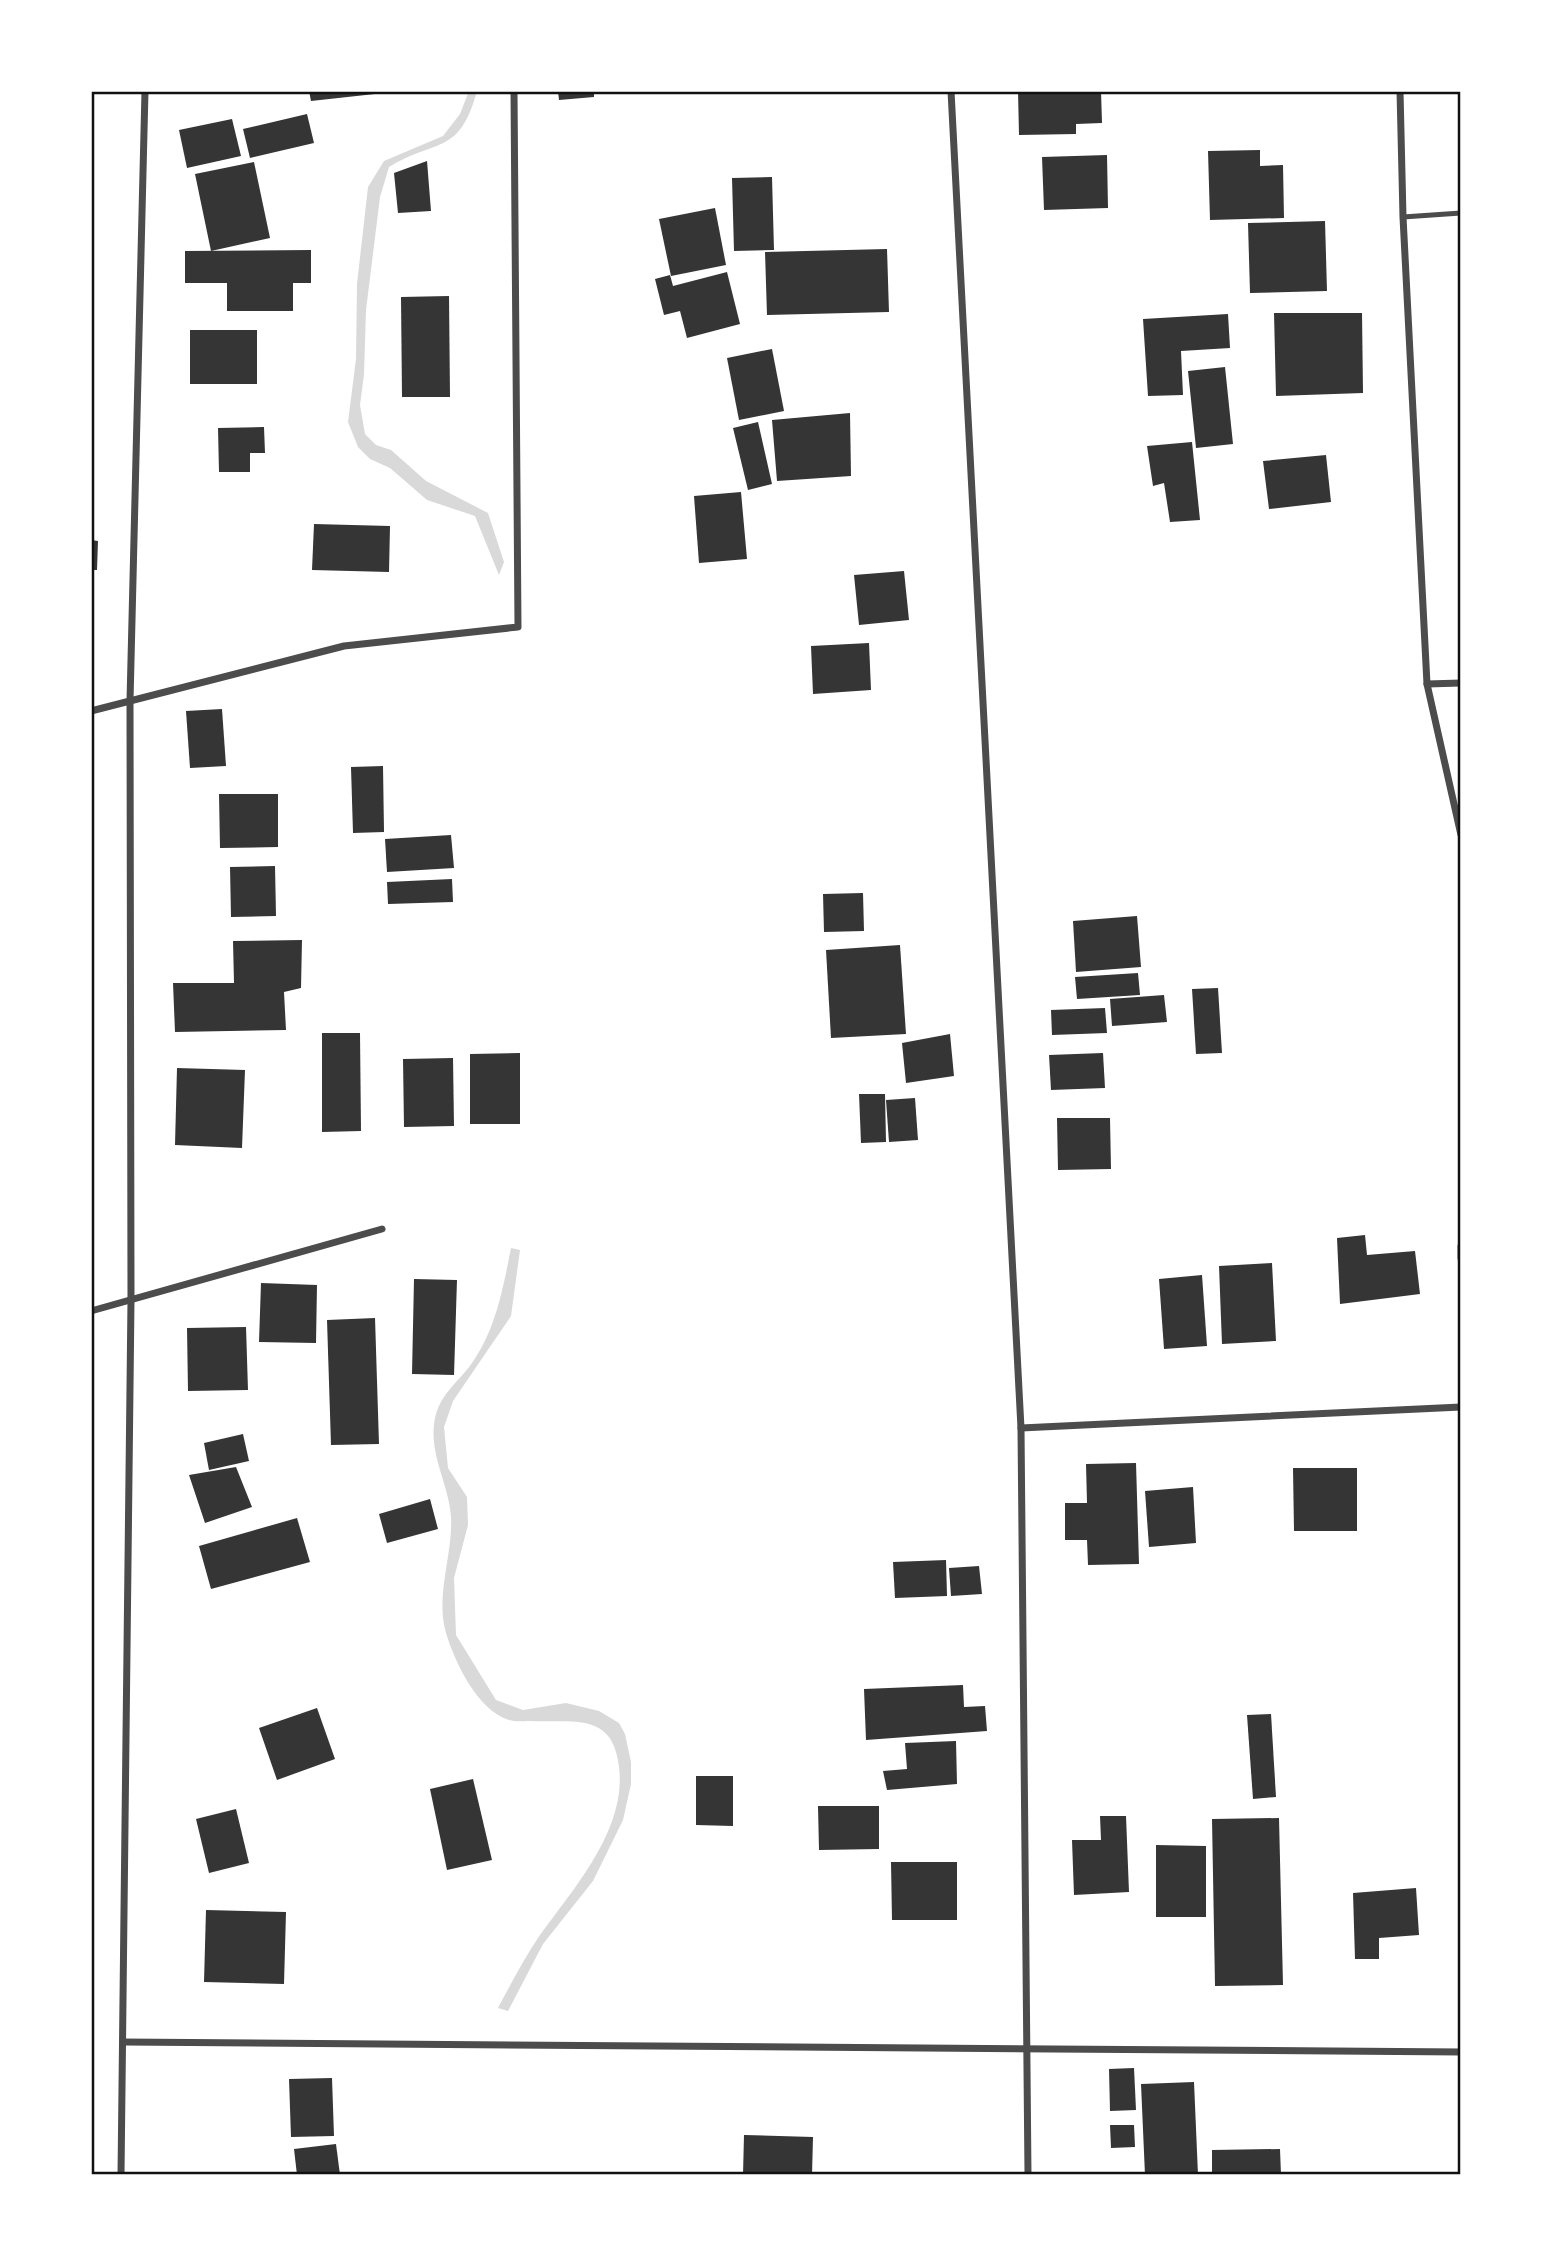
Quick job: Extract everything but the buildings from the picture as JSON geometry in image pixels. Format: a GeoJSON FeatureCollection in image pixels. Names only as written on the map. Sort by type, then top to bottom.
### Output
{"type":"FeatureCollection","features":[{"type":"Feature","properties":{"kind":"street"},"geometry":{"type":"LineString","coordinates":[[121,2175],[131,1300],[130,701],[145,91]]}},
{"type":"Feature","properties":{"kind":"street"},"geometry":{"type":"LineString","coordinates":[[91,711],[344,646],[518,627],[514,91]]}},
{"type":"Feature","properties":{"kind":"street"},"geometry":{"type":"LineString","coordinates":[[951,91],[1021,1427],[1028,2175]]}},
{"type":"Feature","properties":{"kind":"street"},"geometry":{"type":"LineString","coordinates":[[1400,91],[1403,217],[1427,684],[1461,835]]}},
{"type":"Feature","properties":{"kind":"street"},"geometry":{"type":"LineString","coordinates":[[1427,684],[1461,683]]}},
{"type":"Feature","properties":{"kind":"street"},"geometry":{"type":"LineString","coordinates":[[91,1311],[382,1229]]}},
{"type":"Feature","properties":{"kind":"street"},"geometry":{"type":"LineString","coordinates":[[1461,1246],[1461,1258]]}},
{"type":"Feature","properties":{"kind":"street"},"geometry":{"type":"LineString","coordinates":[[1021,1427],[1461,1407]]}},
{"type":"Feature","properties":{"kind":"street"},"geometry":{"type":"LineString","coordinates":[[123,2042],[1027,2051],[1461,2052]]}},
{"type":"Feature","properties":{"kind":"lane"},"geometry":{"type":"LineString","coordinates":[[1403,217],[1461,213]]}},
{"type":"Feature","properties":{"kind":"shaded area"},"geometry":{"type":"Polygon","coordinates":[[[469,91],[477,91],[470,112],[454,136],[389,167],[380,197],[366,310],[360,405],[365,434],[376,445],[391,450],[426,481],[488,513],[504,562],[499,575],[475,516],[427,500],[390,468],[370,459],[358,447],[348,422],[356,359],[357,284],[368,187],[384,161],[443,136],[460,114],[469,91]]]}},
{"type":"Feature","properties":{"kind":"shaded area"},"geometry":{"type":"Polygon","coordinates":[[[511,1248],[520,1250],[511,1316],[453,1401],[444,1427],[448,1468],[467,1497],[468,1525],[454,1578],[456,1635],[496,1700],[523,1710],[566,1703],[599,1711],[619,1723],[625,1734],[631,1762],[631,1784],[623,1820],[593,1881],[543,1944],[508,2011],[498,2008],[534,1944],[595,1857],[615,1813],[619,1790],[619,1767],[609,1736],[600,1728],[588,1724],[514,1721],[497,1715],[477,1696],[461,1671],[443,1619],[443,1590],[450,1546],[451,1517],[434,1441],[436,1414],[442,1400],[472,1363],[487,1336],[498,1308],[511,1248]]]}}]}
